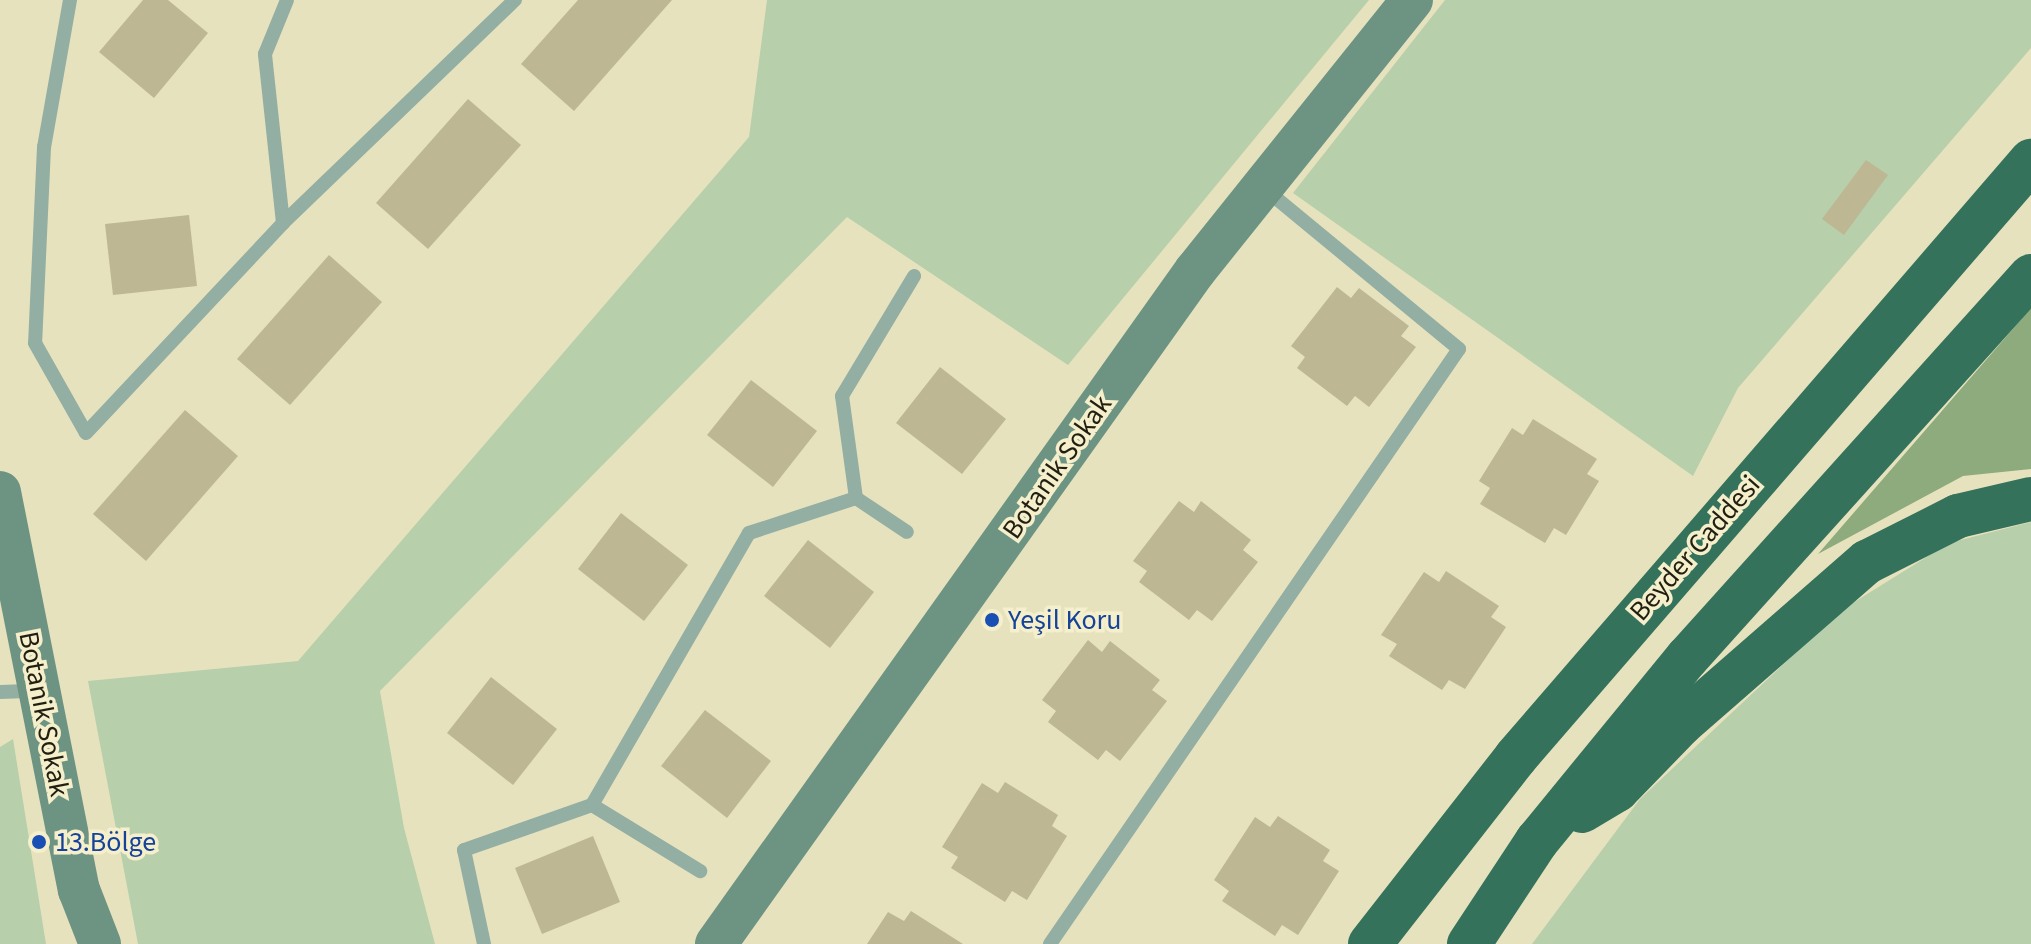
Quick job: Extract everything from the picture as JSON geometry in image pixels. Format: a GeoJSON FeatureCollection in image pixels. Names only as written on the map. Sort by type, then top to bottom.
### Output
{"type":"FeatureCollection","features":[{"type":"Feature","properties":{"kind":"highway","name":"Beyder Caddesi"},"geometry":{"type":"LineString","coordinates":[[1370,944],[1516,757],[2031,161]]}},
{"type":"Feature","properties":{"kind":"highway"},"geometry":{"type":"LineString","coordinates":[[1469,944],[1537,841],[1687,658],[2031,276]]}},
{"type":"Feature","properties":{"kind":"highway"},"geometry":{"type":"LineString","coordinates":[[1537,841],[1617,790],[1704,703],[1867,562],[1958,516],[2031,499]]}},
{"type":"Feature","properties":{"kind":"main road","name":"Botanik Sokak"},"geometry":{"type":"LineString","coordinates":[[716,944],[1195,271],[1412,0]]}},
{"type":"Feature","properties":{"kind":"main road","name":"Botanik Sokak"},"geometry":{"type":"LineString","coordinates":[[0,492],[20,691],[79,890]]}},
{"type":"Feature","properties":{"kind":"main road"},"geometry":{"type":"LineString","coordinates":[[78,944],[79,890]]}},
{"type":"Feature","properties":{"kind":"main road"},"geometry":{"type":"LineString","coordinates":[[79,890],[100,944]]}},
{"type":"Feature","properties":{"kind":"lane"},"geometry":{"type":"LineString","coordinates":[[70,0],[44,147],[35,343],[86,433],[283,223],[515,0]]}},
{"type":"Feature","properties":{"kind":"lane"},"geometry":{"type":"LineString","coordinates":[[283,223],[265,54],[287,0]]}},
{"type":"Feature","properties":{"kind":"lane"},"geometry":{"type":"LineString","coordinates":[[1050,944],[1459,349],[1263,187]]}},
{"type":"Feature","properties":{"kind":"lane"},"geometry":{"type":"LineString","coordinates":[[907,532],[856,498],[842,396],[914,276]]}},
{"type":"Feature","properties":{"kind":"lane"},"geometry":{"type":"LineString","coordinates":[[484,944],[464,850],[592,805],[749,533],[856,498]]}},
{"type":"Feature","properties":{"kind":"lane"},"geometry":{"type":"LineString","coordinates":[[592,805],[700,871]]}},
{"type":"Feature","properties":{"kind":"green space"},"geometry":{"type":"Polygon","coordinates":[[[767,0],[1369,0],[1068,365],[847,217],[380,691],[404,828],[435,944],[138,944],[88,681],[298,661],[749,137],[767,0]]]}},
{"type":"Feature","properties":{"kind":"green space"},"geometry":{"type":"Polygon","coordinates":[[[1445,0],[2031,0],[2031,48],[1738,388],[1693,476],[1293,193],[1445,0]]]}},
{"type":"Feature","properties":{"kind":"green space"},"geometry":{"type":"Polygon","coordinates":[[[2031,308],[2031,469],[1963,476],[1818,554],[2031,308]]]}},
{"type":"Feature","properties":{"kind":"green space"},"geometry":{"type":"Polygon","coordinates":[[[2031,522],[2031,944],[1532,944],[1640,799],[1840,611],[1949,543],[2031,522]]]}},
{"type":"Feature","properties":{"kind":"green space"},"geometry":{"type":"Polygon","coordinates":[[[13,739],[46,944],[0,944],[0,747],[13,739]]]}},
{"type":"Feature","properties":{"kind":"building"},"geometry":{"type":"Polygon","coordinates":[[[143,0],[168,0],[208,33],[154,98],[99,52],[143,0]]]}},
{"type":"Feature","properties":{"kind":"building"},"geometry":{"type":"Polygon","coordinates":[[[578,0],[672,0],[574,111],[521,64],[578,0]]]}},
{"type":"Feature","properties":{"kind":"building"},"geometry":{"type":"Polygon","coordinates":[[[468,99],[521,145],[428,249],[376,203],[468,99]]]}},
{"type":"Feature","properties":{"kind":"building"},"geometry":{"type":"Polygon","coordinates":[[[1866,160],[1888,175],[1844,235],[1822,219],[1866,160]]]}},
{"type":"Feature","properties":{"kind":"building"},"geometry":{"type":"Polygon","coordinates":[[[189,215],[197,286],[113,295],[105,224],[189,215]]]}},
{"type":"Feature","properties":{"kind":"building"},"geometry":{"type":"Polygon","coordinates":[[[329,255],[382,302],[290,405],[237,359],[329,255]]]}},
{"type":"Feature","properties":{"kind":"building"},"geometry":{"type":"Polygon","coordinates":[[[1337,287],[1351,298],[1359,288],[1409,326],[1401,336],[1416,347],[1369,407],[1355,396],[1347,406],[1297,368],[1305,357],[1291,346],[1337,287]]]}},
{"type":"Feature","properties":{"kind":"building"},"geometry":{"type":"Polygon","coordinates":[[[940,367],[1006,419],[962,474],[896,423],[940,367]]]}},
{"type":"Feature","properties":{"kind":"building"},"geometry":{"type":"Polygon","coordinates":[[[751,380],[817,431],[773,487],[707,435],[751,380]]]}},
{"type":"Feature","properties":{"kind":"building"},"geometry":{"type":"Polygon","coordinates":[[[185,410],[238,456],[146,561],[93,514],[185,410]]]}},
{"type":"Feature","properties":{"kind":"building"},"geometry":{"type":"Polygon","coordinates":[[[1533,419],[1597,459],[1587,474],[1599,481],[1566,535],[1554,528],[1545,543],[1480,504],[1490,488],[1479,481],[1512,428],[1523,435],[1533,419]]]}},
{"type":"Feature","properties":{"kind":"building"},"geometry":{"type":"Polygon","coordinates":[[[1179,501],[1194,512],[1201,501],[1251,540],[1243,550],[1258,562],[1212,621],[1197,610],[1189,620],[1139,582],[1147,571],[1133,561],[1179,501]]]}},
{"type":"Feature","properties":{"kind":"building"},"geometry":{"type":"Polygon","coordinates":[[[621,513],[688,565],[644,621],[578,569],[621,513]]]}},
{"type":"Feature","properties":{"kind":"building"},"geometry":{"type":"Polygon","coordinates":[[[808,540],[874,592],[830,648],[764,596],[808,540]]]}},
{"type":"Feature","properties":{"kind":"building"},"geometry":{"type":"Polygon","coordinates":[[[1446,571],[1499,606],[1491,617],[1506,627],[1465,689],[1449,680],[1442,690],[1389,656],[1397,644],[1381,635],[1424,572],[1439,582],[1446,571]]]}},
{"type":"Feature","properties":{"kind":"building"},"geometry":{"type":"Polygon","coordinates":[[[1088,640],[1102,652],[1110,641],[1160,680],[1152,690],[1167,701],[1120,761],[1106,750],[1098,760],[1048,722],[1056,711],[1042,700],[1088,640]]]}},
{"type":"Feature","properties":{"kind":"building"},"geometry":{"type":"Polygon","coordinates":[[[491,677],[557,729],[513,785],[447,733],[491,677]]]}},
{"type":"Feature","properties":{"kind":"building"},"geometry":{"type":"Polygon","coordinates":[[[705,710],[771,761],[727,818],[661,766],[705,710]]]}},
{"type":"Feature","properties":{"kind":"building"},"geometry":{"type":"Polygon","coordinates":[[[1005,782],[1058,815],[1052,826],[1067,836],[1027,900],[1012,891],[1005,902],[951,868],[958,857],[942,847],[982,783],[998,793],[1005,782]]]}},
{"type":"Feature","properties":{"kind":"building"},"geometry":{"type":"Polygon","coordinates":[[[1278,816],[1330,850],[1323,861],[1339,871],[1298,935],[1282,925],[1275,936],[1222,901],[1229,891],[1214,880],[1255,817],[1270,827],[1278,816]]]}},
{"type":"Feature","properties":{"kind":"building"},"geometry":{"type":"Polygon","coordinates":[[[593,836],[620,902],[542,934],[515,868],[593,836]]]}},
{"type":"Feature","properties":{"kind":"building"},"geometry":{"type":"Polygon","coordinates":[[[911,911],[963,944],[867,944],[888,912],[904,921],[911,911]]]}},
{"type":"Feature","properties":{"kind":"place","name":"Yeşil Koru"},"geometry":{"type":"Point","coordinates":[992,620]}},
{"type":"Feature","properties":{"kind":"place","name":"13.Bölge"},"geometry":{"type":"Point","coordinates":[39,842]}}]}
